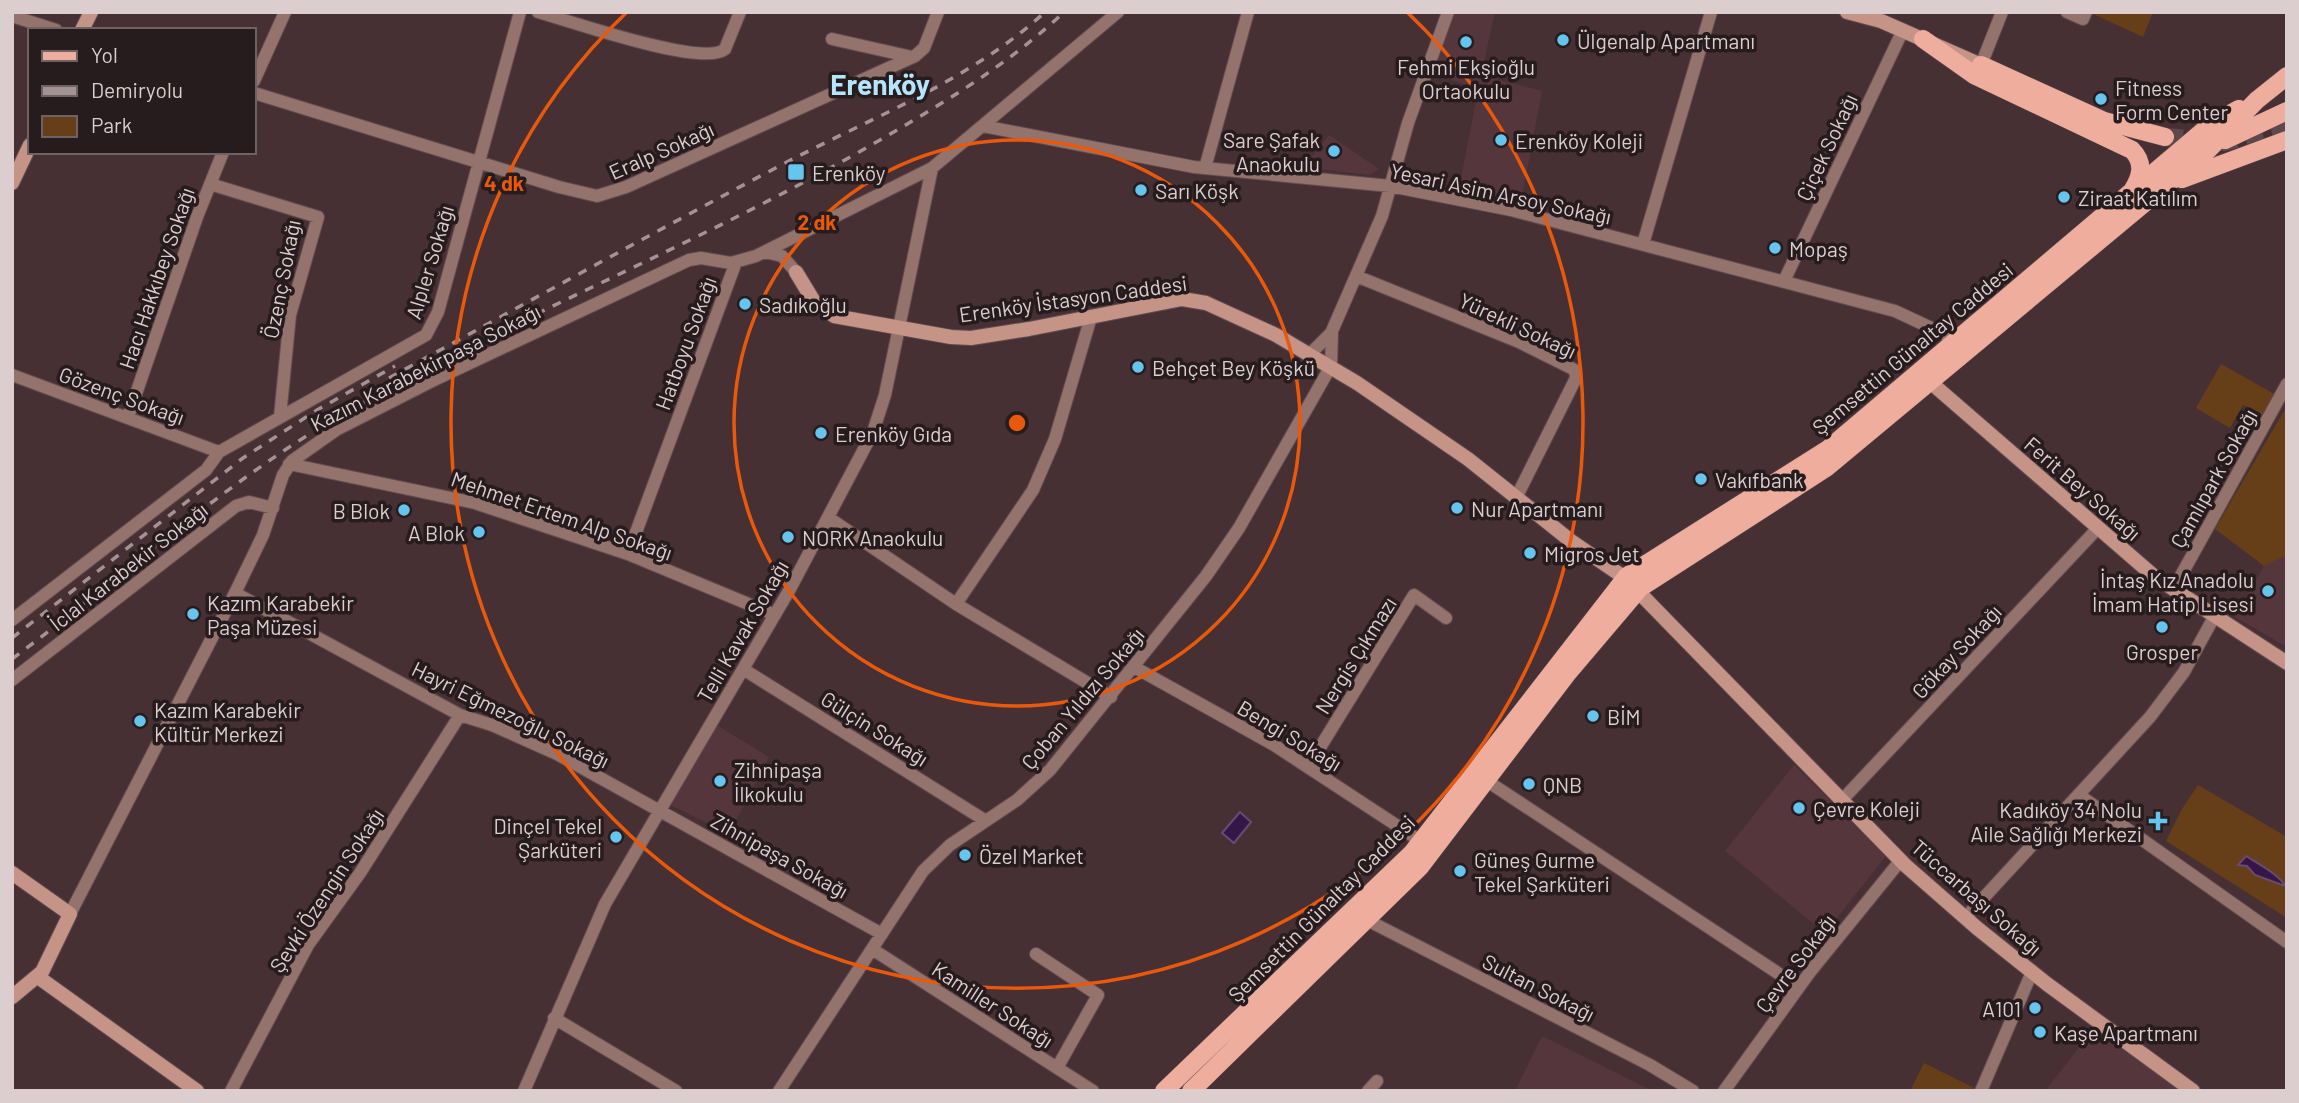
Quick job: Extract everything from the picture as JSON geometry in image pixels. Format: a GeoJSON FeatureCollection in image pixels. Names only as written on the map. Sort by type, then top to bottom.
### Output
{"type":"FeatureCollection","features":[{"type":"Feature","properties":{"kind":"main road"},"geometry":{"type":"LineString","coordinates":[[1923,39],[1982,79],[2132,150],[2141,168],[2138,181],[2128,197]]}},
{"type":"Feature","properties":{"kind":"main road"},"geometry":{"type":"LineString","coordinates":[[1981,65],[2104,121],[2165,137]]}},
{"type":"Feature","properties":{"kind":"main road"},"geometry":{"type":"LineString","coordinates":[[2207,151],[2257,100],[2287,76]]}},
{"type":"Feature","properties":{"kind":"main road","name":"Şemsettin Günaltay Caddesi"},"geometry":{"type":"LineString","coordinates":[[1164,1091],[1307,957],[1422,842],[1631,585],[1821,454],[2210,125],[2257,100]]}},
{"type":"Feature","properties":{"kind":"main road"},"geometry":{"type":"LineString","coordinates":[[2207,151],[2264,119],[2287,111]]}},
{"type":"Feature","properties":{"kind":"main road"},"geometry":{"type":"LineString","coordinates":[[2210,125],[2204,139],[2207,151],[2218,160],[2231,161]]}},
{"type":"Feature","properties":{"kind":"main road"},"geometry":{"type":"LineString","coordinates":[[2156,193],[2182,179],[2287,140]]}},
{"type":"Feature","properties":{"kind":"main road","name":"Şemsettin Günaltay Caddesi"},"geometry":{"type":"LineString","coordinates":[[1191,1091],[1426,860],[1631,585],[1821,472],[2207,151]]}},
{"type":"Feature","properties":{"kind":"street"},"geometry":{"type":"LineString","coordinates":[[83,28],[91,12]]}},
{"type":"Feature","properties":{"kind":"street"},"geometry":{"type":"LineString","coordinates":[[256,77],[285,12]]}},
{"type":"Feature","properties":{"kind":"street","name":"Alpler Sokağı"},"geometry":{"type":"LineString","coordinates":[[12,620],[205,470],[219,452],[426,335],[438,312],[520,12]]}},
{"type":"Feature","properties":{"kind":"street"},"geometry":{"type":"LineString","coordinates":[[538,12],[665,49],[714,55],[726,47],[740,12]]}},
{"type":"Feature","properties":{"kind":"street"},"geometry":{"type":"LineString","coordinates":[[832,39],[912,57],[924,48],[938,12]]}},
{"type":"Feature","properties":{"kind":"street","name":"Hatboyu Sokağı"},"geometry":{"type":"LineString","coordinates":[[628,554],[736,262],[797,237],[932,168],[1118,12]]}},
{"type":"Feature","properties":{"kind":"street"},"geometry":{"type":"LineString","coordinates":[[1205,168],[1248,12]]}},
{"type":"Feature","properties":{"kind":"street"},"geometry":{"type":"LineString","coordinates":[[1310,354],[1332,331],[1382,216],[1408,123],[1448,12]]}},
{"type":"Feature","properties":{"kind":"street"},"geometry":{"type":"LineString","coordinates":[[1643,244],[1711,12]]}},
{"type":"Feature","properties":{"kind":"street"},"geometry":{"type":"LineString","coordinates":[[1854,13],[1903,30],[1981,65],[2002,12]]}},
{"type":"Feature","properties":{"kind":"street"},"geometry":{"type":"LineString","coordinates":[[2067,12],[2083,19],[2086,12]]}},
{"type":"Feature","properties":{"kind":"street"},"geometry":{"type":"LineString","coordinates":[[12,16],[50,28]]}},
{"type":"Feature","properties":{"kind":"street","name":"Çiçek Sokağı"},"geometry":{"type":"LineString","coordinates":[[1784,281],[1903,30]]}},
{"type":"Feature","properties":{"kind":"street","name":"Eralp Sokağı"},"geometry":{"type":"LineString","coordinates":[[256,94],[580,193],[603,195],[912,57]]}},
{"type":"Feature","properties":{"kind":"street","name":"Yesari Asim Arsoy Sokağı"},"geometry":{"type":"LineString","coordinates":[[983,126],[1205,168],[1390,186],[1511,210],[1895,311],[1957,340]]}},
{"type":"Feature","properties":{"kind":"street"},"geometry":{"type":"LineString","coordinates":[[12,183],[28,149]]}},
{"type":"Feature","properties":{"kind":"street","name":"Hacı Hakkıbey Sokağı"},"geometry":{"type":"LineString","coordinates":[[128,417],[222,154]]}},
{"type":"Feature","properties":{"kind":"street","name":"Telli Kavak Sokağı"},"geometry":{"type":"LineString","coordinates":[[524,1091],[601,912],[775,615],[829,518],[876,425],[899,330],[932,168]]}},
{"type":"Feature","properties":{"kind":"street","name":"Özenç Sokağı"},"geometry":{"type":"LineString","coordinates":[[210,184],[318,217],[290,315],[280,417]]}},
{"type":"Feature","properties":{"kind":"street"},"geometry":{"type":"LineString","coordinates":[[796,272],[792,253],[797,237]]}},
{"type":"Feature","properties":{"kind":"street"},"geometry":{"type":"LineString","coordinates":[[765,252],[782,256],[796,272]]}},
{"type":"Feature","properties":{"kind":"street","name":"Kazım Karabekirpaşa Sokağı"},"geometry":{"type":"LineString","coordinates":[[289,464],[336,430],[689,260],[701,258],[736,262]]}},
{"type":"Feature","properties":{"kind":"street","name":"Erenköy İstasyon Caddesi"},"geometry":{"type":"LineString","coordinates":[[796,272],[813,300],[829,313],[899,330],[971,338],[1193,299],[1252,323],[1331,366],[1517,496],[1571,541],[1631,585]]}},
{"type":"Feature","properties":{"kind":"street","name":"Yürekli Sokağı"},"geometry":{"type":"LineString","coordinates":[[1356,276],[1518,342],[1576,370],[1575,381],[1517,496]]}},
{"type":"Feature","properties":{"kind":"street"},"geometry":{"type":"LineString","coordinates":[[956,604],[1033,490],[1055,439],[1091,317]]}},
{"type":"Feature","properties":{"kind":"street"},"geometry":{"type":"LineString","coordinates":[[1331,366],[1332,331]]}},
{"type":"Feature","properties":{"kind":"street","name":"Çoban Yıldızı Sokağı"},"geometry":{"type":"LineString","coordinates":[[779,1091],[927,867],[950,845],[1037,783],[1111,697],[1223,554],[1331,366]]}},
{"type":"Feature","properties":{"kind":"street","name":"Gözenç Sokağı"},"geometry":{"type":"LineString","coordinates":[[12,374],[219,452]]}},
{"type":"Feature","properties":{"kind":"street","name":"Ferit Bey Sokağı"},"geometry":{"type":"LineString","coordinates":[[1929,382],[2173,590],[2287,663]]}},
{"type":"Feature","properties":{"kind":"street","name":"Çamlıpark Sokağı"},"geometry":{"type":"LineString","coordinates":[[2173,590],[2287,384]]}},
{"type":"Feature","properties":{"kind":"street"},"geometry":{"type":"LineString","coordinates":[[12,997],[38,977],[236,593],[289,464]]}},
{"type":"Feature","properties":{"kind":"street","name":"Mehmet Ertem Alp Sokağı"},"geometry":{"type":"LineString","coordinates":[[289,464],[462,499],[628,554],[775,615]]}},
{"type":"Feature","properties":{"kind":"street","name":"İclal Karabekir Sokağı"},"geometry":{"type":"LineString","coordinates":[[12,680],[234,508],[247,502],[273,508]]}},
{"type":"Feature","properties":{"kind":"street"},"geometry":{"type":"LineString","coordinates":[[829,518],[956,604],[1111,697]]}},
{"type":"Feature","properties":{"kind":"street","name":"Gökay Sokağı"},"geometry":{"type":"LineString","coordinates":[[1843,799],[2098,528]]}},
{"type":"Feature","properties":{"kind":"street","name":"Tüccarbaşı Sokağı"},"geometry":{"type":"LineString","coordinates":[[1631,585],[1901,860],[1965,918],[2032,972],[2193,1091]]}},
{"type":"Feature","properties":{"kind":"street","name":"Hayri Eğmezoğlu Sokağı"},"geometry":{"type":"LineString","coordinates":[[236,593],[460,715],[492,725],[543,747],[659,810]]}},
{"type":"Feature","properties":{"kind":"street","name":"Nergis Çıkmazı"},"geometry":{"type":"LineString","coordinates":[[1308,767],[1414,595],[1446,618]]}},
{"type":"Feature","properties":{"kind":"street"},"geometry":{"type":"LineString","coordinates":[[1965,918],[2079,795],[2171,690],[2214,617]]}},
{"type":"Feature","properties":{"kind":"street","name":"Bengi Sokağı"},"geometry":{"type":"LineString","coordinates":[[1135,667],[1308,767],[1422,842]]}},
{"type":"Feature","properties":{"kind":"street","name":"Gülçin Sokağı"},"geometry":{"type":"LineString","coordinates":[[743,669],[986,821]]}},
{"type":"Feature","properties":{"kind":"street","name":"Şevki Özengin Sokağı"},"geometry":{"type":"LineString","coordinates":[[231,1091],[308,945],[353,883],[460,715]]}},
{"type":"Feature","properties":{"kind":"street"},"geometry":{"type":"LineString","coordinates":[[1487,781],[1799,987]]}},
{"type":"Feature","properties":{"kind":"street"},"geometry":{"type":"LineString","coordinates":[[2079,795],[2287,942]]}},
{"type":"Feature","properties":{"kind":"street","name":"Zihnipaşa Sokağı"},"geometry":{"type":"LineString","coordinates":[[659,810],[882,934]]}},
{"type":"Feature","properties":{"kind":"street","name":"Çevre Sokağı"},"geometry":{"type":"LineString","coordinates":[[1728,1088],[1799,987],[1901,860]]}},
{"type":"Feature","properties":{"kind":"street"},"geometry":{"type":"LineString","coordinates":[[12,873],[70,914]]}},
{"type":"Feature","properties":{"kind":"street","name":"Sultan Sokağı"},"geometry":{"type":"LineString","coordinates":[[1367,920],[1658,1070],[1693,1091]]}},
{"type":"Feature","properties":{"kind":"street","name":"Kamiller Sokağı"},"geometry":{"type":"LineString","coordinates":[[872,949],[1093,1091]]}},
{"type":"Feature","properties":{"kind":"street"},"geometry":{"type":"LineString","coordinates":[[1036,954],[1098,995],[1057,1068]]}},
{"type":"Feature","properties":{"kind":"street"},"geometry":{"type":"LineString","coordinates":[[1981,1091],[2032,972]]}},
{"type":"Feature","properties":{"kind":"street"},"geometry":{"type":"LineString","coordinates":[[38,977],[197,1091]]}},
{"type":"Feature","properties":{"kind":"street"},"geometry":{"type":"LineString","coordinates":[[554,1018],[676,1091]]}},
{"type":"Feature","properties":{"kind":"shaded area","name":"Erenköy Koleji"},"geometry":{"type":"Polygon","coordinates":[[[1455,12],[1495,12],[1481,75],[1542,91],[1521,202],[1459,189],[1478,90],[1432,72],[1455,12]]]}},
{"type":"Feature","properties":{"kind":"shaded area","name":"Sare Şafak Anaokulu"},"geometry":{"type":"Polygon","coordinates":[[[1329,135],[1379,169],[1369,175],[1303,167],[1329,135]]]}},
{"type":"Feature","properties":{"kind":"shaded area","name":"İntaş Kız Anadolu İmam Hatip Lisesi"},"geometry":{"type":"Polygon","coordinates":[[[2287,555],[2287,647],[2235,617],[2264,566],[2287,555]]]}},
{"type":"Feature","properties":{"kind":"shaded area","name":"Zihnipaşa İlkokulu"},"geometry":{"type":"Polygon","coordinates":[[[715,724],[769,757],[729,834],[671,805],[715,724]]]}},
{"type":"Feature","properties":{"kind":"shaded area","name":"Çevre Koleji"},"geometry":{"type":"Polygon","coordinates":[[[1794,765],[1886,856],[1825,933],[1725,851],[1794,765]]]}},
{"type":"Feature","properties":{"kind":"shaded area"},"geometry":{"type":"Polygon","coordinates":[[[1240,812],[1251,822],[1234,843],[1222,833],[1240,812]]]}},
{"type":"Feature","properties":{"kind":"shaded area"},"geometry":{"type":"Polygon","coordinates":[[[2246,856],[2273,874],[2285,886],[2255,875],[2247,866],[2238,865],[2246,856]]]}},
{"type":"Feature","properties":{"kind":"shaded area"},"geometry":{"type":"Polygon","coordinates":[[[2098,1023],[2188,1091],[2045,1091],[2098,1023]]]}},
{"type":"Feature","properties":{"kind":"shaded area"},"geometry":{"type":"Polygon","coordinates":[[[1542,1036],[1653,1091],[1515,1091],[1542,1036]]]}},
{"type":"Feature","properties":{"kind":"green space"},"geometry":{"type":"Polygon","coordinates":[[[2089,12],[2153,12],[2143,37],[2089,12]]]}},
{"type":"Feature","properties":{"kind":"green space"},"geometry":{"type":"Polygon","coordinates":[[[2221,364],[2276,395],[2264,416],[2243,405],[2230,428],[2196,408],[2221,364]]]}},
{"type":"Feature","properties":{"kind":"green space"},"geometry":{"type":"Polygon","coordinates":[[[2287,406],[2287,555],[2264,566],[2215,529],[2287,406]]]}},
{"type":"Feature","properties":{"kind":"green space"},"geometry":{"type":"Polygon","coordinates":[[[2198,785],[2287,837],[2287,918],[2166,841],[2198,785]]]}},
{"type":"Feature","properties":{"kind":"green space"},"geometry":{"type":"Polygon","coordinates":[[[1924,1063],[1978,1090],[1978,1091],[1910,1091],[1924,1063]]]}},
{"type":"Feature","properties":{"kind":"tunnel"},"geometry":{"type":"LineString","coordinates":[[2165,137],[2225,142],[2287,127]]}},
{"type":"Feature","properties":{"kind":"railway"},"geometry":{"type":"LineString","coordinates":[[389,378],[735,189],[953,78],[986,58],[1045,12]]}},
{"type":"Feature","properties":{"kind":"railway"},"geometry":{"type":"LineString","coordinates":[[12,659],[183,524],[271,459],[317,430],[364,402],[492,335],[753,209],[880,140],[999,65],[1064,12]]}},
{"type":"Feature","properties":{"kind":"railway"},"geometry":{"type":"LineString","coordinates":[[12,638],[243,458],[317,410],[395,366]]}},
{"type":"Feature","properties":{"kind":"place","name":"Ülgenalp Apartmanı"},"geometry":{"type":"Point","coordinates":[1563,40]}},
{"type":"Feature","properties":{"kind":"place","name":"Fehmi Ekşioğlu Ortaokulu"},"geometry":{"type":"Point","coordinates":[1466,42]}},
{"type":"Feature","properties":{"kind":"place","name":"Fitness Form Center"},"geometry":{"type":"Point","coordinates":[2101,99]}},
{"type":"Feature","properties":{"kind":"place","name":"Erenköy Koleji"},"geometry":{"type":"Point","coordinates":[1501,140]}},
{"type":"Feature","properties":{"kind":"place","name":"Sare Şafak Anaokulu"},"geometry":{"type":"Point","coordinates":[1334,151]}},
{"type":"Feature","properties":{"kind":"place","name":"Erenköy"},"geometry":{"type":"Point","coordinates":[796,172]}},
{"type":"Feature","properties":{"kind":"place","name":"Sarı Köşk"},"geometry":{"type":"Point","coordinates":[1141,190]}},
{"type":"Feature","properties":{"kind":"place","name":"Ziraat Katılım"},"geometry":{"type":"Point","coordinates":[2064,197]}},
{"type":"Feature","properties":{"kind":"place","name":"Mopaş"},"geometry":{"type":"Point","coordinates":[1775,248]}},
{"type":"Feature","properties":{"kind":"place","name":"Sadıkoğlu"},"geometry":{"type":"Point","coordinates":[745,304]}},
{"type":"Feature","properties":{"kind":"place","name":"Behçet Bey Köşkü"},"geometry":{"type":"Point","coordinates":[1138,367]}},
{"type":"Feature","properties":{"kind":"place","name":"Erenköy Gıda"},"geometry":{"type":"Point","coordinates":[821,433]}},
{"type":"Feature","properties":{"kind":"place","name":"Vakıfbank"},"geometry":{"type":"Point","coordinates":[1701,479]}},
{"type":"Feature","properties":{"kind":"place","name":"Nur Apartmanı"},"geometry":{"type":"Point","coordinates":[1457,508]}},
{"type":"Feature","properties":{"kind":"place","name":"B Blok"},"geometry":{"type":"Point","coordinates":[404,510]}},
{"type":"Feature","properties":{"kind":"place","name":"A Blok"},"geometry":{"type":"Point","coordinates":[479,532]}},
{"type":"Feature","properties":{"kind":"place","name":"NORK Anaokulu"},"geometry":{"type":"Point","coordinates":[788,537]}},
{"type":"Feature","properties":{"kind":"place","name":"Migros Jet"},"geometry":{"type":"Point","coordinates":[1530,553]}},
{"type":"Feature","properties":{"kind":"place","name":"İntaş Kız Anadolu İmam Hatip Lisesi"},"geometry":{"type":"Point","coordinates":[2268,591]}},
{"type":"Feature","properties":{"kind":"place","name":"Kazım Karabekir Paşa Müzesi"},"geometry":{"type":"Point","coordinates":[193,614]}},
{"type":"Feature","properties":{"kind":"place","name":"Grosper"},"geometry":{"type":"Point","coordinates":[2162,627]}},
{"type":"Feature","properties":{"kind":"place","name":"BİM"},"geometry":{"type":"Point","coordinates":[1593,716]}},
{"type":"Feature","properties":{"kind":"place","name":"Kazım Karabekir Kültür Merkezi"},"geometry":{"type":"Point","coordinates":[140,721]}},
{"type":"Feature","properties":{"kind":"place","name":"Zihnipaşa İlkokulu"},"geometry":{"type":"Point","coordinates":[720,781]}},
{"type":"Feature","properties":{"kind":"place","name":"QNB"},"geometry":{"type":"Point","coordinates":[1529,784]}},
{"type":"Feature","properties":{"kind":"place","name":"Çevre Koleji"},"geometry":{"type":"Point","coordinates":[1799,808]}},
{"type":"Feature","properties":{"kind":"place","name":"Kadıköy 34 Nolu Aile Sağlığı Merkezi"},"geometry":{"type":"Point","coordinates":[2158,821]}},
{"type":"Feature","properties":{"kind":"place","name":"Dinçel Tekel Şarküteri"},"geometry":{"type":"Point","coordinates":[616,837]}},
{"type":"Feature","properties":{"kind":"place","name":"Özel Market"},"geometry":{"type":"Point","coordinates":[965,855]}},
{"type":"Feature","properties":{"kind":"place","name":"Güneş Gurme Tekel Şarküteri"},"geometry":{"type":"Point","coordinates":[1460,871]}},
{"type":"Feature","properties":{"kind":"place","name":"A101"},"geometry":{"type":"Point","coordinates":[2035,1008]}},
{"type":"Feature","properties":{"kind":"place","name":"Kaşe Apartmanı"},"geometry":{"type":"Point","coordinates":[2040,1032]}},
{"type":"Feature","properties":{"kind":"district","name":"Erenköy"},"geometry":{"type":"Point","coordinates":[880,84]}}]}
